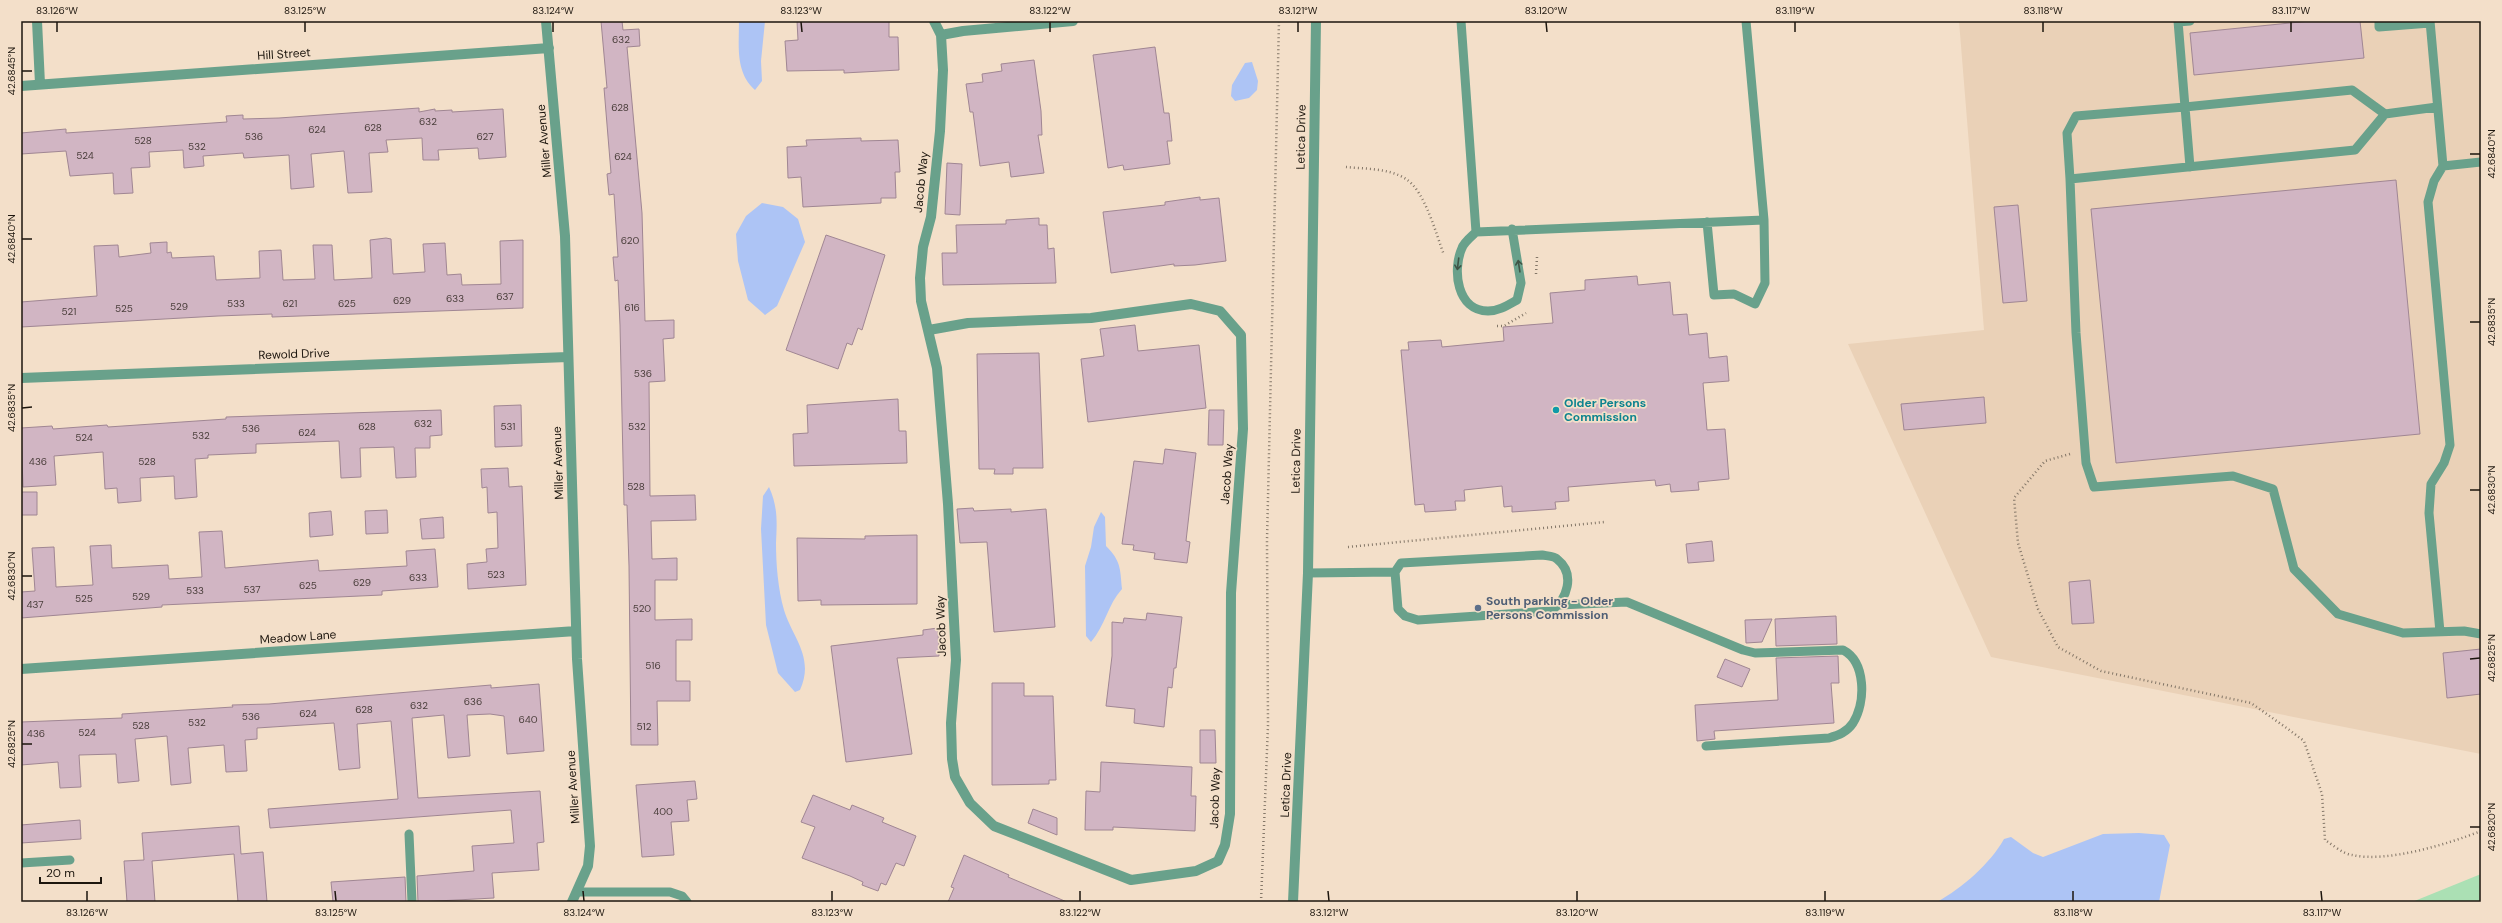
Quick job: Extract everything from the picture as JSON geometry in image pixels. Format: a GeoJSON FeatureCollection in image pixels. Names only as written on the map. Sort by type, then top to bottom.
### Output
{"type":"FeatureCollection","features":[{"type":"Feature","properties":{"kind":"street"},"geometry":{"type":"LineString","coordinates":[[37,21],[40,84]]}},
{"type":"Feature","properties":{"kind":"street","name":"Miller Avenue"},"geometry":{"type":"LineString","coordinates":[[546,21],[565,236],[576,631],[590,846],[588,866],[572,902]]}},
{"type":"Feature","properties":{"kind":"street"},"geometry":{"type":"LineString","coordinates":[[934,21],[941,35],[963,31],[1073,21]]}},
{"type":"Feature","properties":{"kind":"street","name":"Letica Drive"},"geometry":{"type":"LineString","coordinates":[[1293,902],[1308,573],[1316,21]]}},
{"type":"Feature","properties":{"kind":"street","name":"Jacob Way"},"geometry":{"type":"LineString","coordinates":[[929,330],[968,323],[1091,318],[1191,304],[1220,311],[1241,334],[1243,429],[1230,593],[1230,814],[1225,845],[1218,861],[1196,871],[1131,880],[994,826],[970,803],[955,777],[952,759],[951,722],[956,660],[948,504],[937,368],[921,301],[920,278],[924,247],[931,217],[940,131],[943,70],[941,35]]}},
{"type":"Feature","properties":{"kind":"street","name":"Hill Street"},"geometry":{"type":"LineString","coordinates":[[21,86],[549,48]]}},
{"type":"Feature","properties":{"kind":"street","name":"Rewold Drive"},"geometry":{"type":"LineString","coordinates":[[21,378],[568,357]]}},
{"type":"Feature","properties":{"kind":"street","name":"Meadow Lane"},"geometry":{"type":"LineString","coordinates":[[21,669],[576,631]]}},
{"type":"Feature","properties":{"kind":"lane"},"geometry":{"type":"LineString","coordinates":[[1461,21],[1476,232]]}},
{"type":"Feature","properties":{"kind":"lane"},"geometry":{"type":"LineString","coordinates":[[1707,222],[1714,295],[1734,294],[1755,304],[1765,283],[1764,220],[1746,21]]}},
{"type":"Feature","properties":{"kind":"lane"},"geometry":{"type":"LineString","coordinates":[[2190,21],[2178,22],[2190,167]]}},
{"type":"Feature","properties":{"kind":"lane"},"geometry":{"type":"LineString","coordinates":[[2378,21],[2379,27],[2430,22],[2442,166],[2434,181],[2428,202],[2450,445],[2444,463],[2431,484],[2430,491],[2429,513],[2440,632]]}},
{"type":"Feature","properties":{"kind":"lane"},"geometry":{"type":"LineString","coordinates":[[2385,114],[2352,90],[2185,107],[2076,116],[2066,133],[2070,179],[2076,333],[2086,464],[2094,487],[2233,476],[2273,489],[2294,569],[2338,614],[2403,634],[2464,631],[2481,634]]}},
{"type":"Feature","properties":{"kind":"lane"},"geometry":{"type":"LineString","coordinates":[[2070,179],[2355,150],[2385,114],[2437,107]]}},
{"type":"Feature","properties":{"kind":"lane"},"geometry":{"type":"LineString","coordinates":[[2442,166],[2481,162]]}},
{"type":"Feature","properties":{"kind":"lane"},"geometry":{"type":"LineString","coordinates":[[1512,230],[1521,283],[1517,300],[1502,308],[1487,311],[1467,303],[1459,288],[1457,265],[1462,246],[1476,232],[1512,230],[1764,220]]}},
{"type":"Feature","properties":{"kind":"lane"},"geometry":{"type":"LineString","coordinates":[[1542,555],[1556,558],[1564,567],[1568,578],[1566,594],[1559,605],[1551,611],[1418,620],[1405,616],[1398,609],[1395,572],[1400,564],[1542,555]]}},
{"type":"Feature","properties":{"kind":"lane"},"geometry":{"type":"LineString","coordinates":[[1308,573],[1395,572]]}},
{"type":"Feature","properties":{"kind":"lane"},"geometry":{"type":"LineString","coordinates":[[1559,605],[1627,602],[1743,650],[1755,653],[1842,650],[1851,654],[1857,663],[1861,689],[1859,705],[1853,723],[1844,733],[1829,738],[1706,746]]}},
{"type":"Feature","properties":{"kind":"lane"},"geometry":{"type":"LineString","coordinates":[[409,834],[412,902]]}},
{"type":"Feature","properties":{"kind":"lane"},"geometry":{"type":"LineString","coordinates":[[21,863],[70,860]]}},
{"type":"Feature","properties":{"kind":"lane"},"geometry":{"type":"LineString","coordinates":[[577,892],[670,892],[682,896],[687,902]]}},
{"type":"Feature","properties":{"kind":"path"},"geometry":{"type":"LineString","coordinates":[[1260,902],[1268,725],[1267,533],[1279,21]]}},
{"type":"Feature","properties":{"kind":"path"},"geometry":{"type":"LineString","coordinates":[[2085,450],[2045,461],[2014,498],[2018,543],[2038,609],[2058,647],[2101,671],[2251,703],[2304,741],[2322,794],[2325,840],[2351,855],[2389,856],[2456,841],[2481,831]]}},
{"type":"Feature","properties":{"kind":"path"},"geometry":{"type":"LineString","coordinates":[[1348,547],[1605,522]]}},
{"type":"Feature","properties":{"kind":"shaded area"},"geometry":{"type":"Polygon","coordinates":[[[1959,21],[2481,21],[2481,754],[1991,657],[1848,344],[1984,330],[1959,21]]]}},
{"type":"Feature","properties":{"kind":"green space"},"geometry":{"type":"Polygon","coordinates":[[[2481,874],[2481,902],[2412,902],[2481,874]]]}},
{"type":"Feature","properties":{"kind":"water"},"geometry":{"type":"Polygon","coordinates":[[[739,21],[765,21],[761,61],[762,81],[755,90],[744,75],[741,67],[739,49],[739,21]]]}},
{"type":"Feature","properties":{"kind":"water"},"geometry":{"type":"Polygon","coordinates":[[[1252,62],[1258,81],[1257,90],[1249,98],[1235,101],[1231,96],[1232,85],[1245,63],[1252,62]]]}},
{"type":"Feature","properties":{"kind":"water"},"geometry":{"type":"Polygon","coordinates":[[[762,203],[783,207],[798,219],[805,242],[777,306],[765,315],[748,300],[738,261],[736,234],[746,216],[762,203]]]}},
{"type":"Feature","properties":{"kind":"water"},"geometry":{"type":"Polygon","coordinates":[[[769,487],[774,501],[776,515],[776,559],[780,594],[784,610],[804,657],[804,678],[800,690],[795,692],[778,673],[766,625],[761,529],[763,496],[769,487]]]}},
{"type":"Feature","properties":{"kind":"water"},"geometry":{"type":"Polygon","coordinates":[[[1101,512],[1105,517],[1106,546],[1115,556],[1119,565],[1122,589],[1113,601],[1100,629],[1091,642],[1086,636],[1085,566],[1091,547],[1094,527],[1101,512]]]}},
{"type":"Feature","properties":{"kind":"water"},"geometry":{"type":"Polygon","coordinates":[[[2139,833],[2164,835],[2170,845],[2159,902],[1937,902],[1956,890],[1975,875],[2004,839],[2011,837],[2033,853],[2043,857],[2103,834],[2139,833]]]}},
{"type":"Feature","properties":{"kind":"building"},"geometry":{"type":"Polygon","coordinates":[[[601,21],[622,21],[623,30],[639,29],[640,46],[627,47],[642,213],[645,321],[674,320],[674,338],[663,339],[665,381],[649,382],[650,496],[695,495],[696,520],[651,521],[652,559],[677,558],[677,580],[655,580],[655,620],[692,619],[692,640],[676,640],[676,681],[690,681],[690,701],[657,701],[658,745],[631,745],[627,505],[624,505],[618,280],[615,281],[613,257],[618,257],[614,194],[609,195],[607,174],[611,173],[604,88],[607,88],[601,21]]]}},
{"type":"Feature","properties":{"kind":"building"},"geometry":{"type":"Polygon","coordinates":[[[797,21],[889,21],[889,37],[898,37],[899,70],[844,73],[844,70],[787,71],[785,41],[798,40],[797,21]]]}},
{"type":"Feature","properties":{"kind":"building"},"geometry":{"type":"Polygon","coordinates":[[[2310,21],[2360,21],[2364,58],[2194,75],[2190,33],[2310,21]]]}},
{"type":"Feature","properties":{"kind":"building"},"geometry":{"type":"Polygon","coordinates":[[[1155,47],[1164,113],[1169,113],[1172,141],[1167,141],[1170,164],[1124,170],[1123,165],[1108,168],[1093,55],[1155,47]]]}},
{"type":"Feature","properties":{"kind":"building"},"geometry":{"type":"Polygon","coordinates":[[[1034,60],[1041,111],[1042,135],[1038,135],[1044,173],[1011,177],[1009,162],[980,166],[973,112],[970,112],[966,84],[983,82],[982,74],[1002,71],[1001,64],[1034,60]]]}},
{"type":"Feature","properties":{"kind":"building"},"geometry":{"type":"Polygon","coordinates":[[[419,108],[419,112],[435,109],[435,111],[452,110],[452,112],[503,109],[506,157],[479,159],[478,148],[438,150],[439,160],[423,160],[422,138],[386,140],[388,152],[369,153],[372,192],[348,193],[344,151],[311,154],[314,187],[291,189],[289,155],[244,158],[243,153],[203,156],[204,166],[184,168],[183,150],[149,152],[150,167],[131,168],[133,193],[114,194],[113,173],[70,176],[66,151],[21,154],[21,133],[66,129],[66,133],[227,122],[226,116],[243,115],[243,119],[279,118],[419,108]]]}},
{"type":"Feature","properties":{"kind":"building"},"geometry":{"type":"Polygon","coordinates":[[[861,138],[861,141],[898,140],[900,172],[895,172],[896,198],[881,198],[881,203],[803,207],[801,177],[788,178],[787,147],[807,146],[806,140],[861,138]]]}},
{"type":"Feature","properties":{"kind":"building"},"geometry":{"type":"Polygon","coordinates":[[[947,163],[962,164],[960,215],[945,214],[947,163]]]}},
{"type":"Feature","properties":{"kind":"building"},"geometry":{"type":"Polygon","coordinates":[[[2396,180],[2420,434],[2116,463],[2091,209],[2396,180]]]}},
{"type":"Feature","properties":{"kind":"building"},"geometry":{"type":"Polygon","coordinates":[[[1200,197],[1200,200],[1219,198],[1226,261],[1195,265],[1174,266],[1174,264],[1111,273],[1103,212],[1165,205],[1165,202],[1200,197]]]}},
{"type":"Feature","properties":{"kind":"building"},"geometry":{"type":"Polygon","coordinates":[[[2018,205],[2027,301],[2003,303],[1994,207],[2018,205]]]}},
{"type":"Feature","properties":{"kind":"building"},"geometry":{"type":"Polygon","coordinates":[[[1039,218],[1039,225],[1047,225],[1048,249],[1054,248],[1056,283],[943,285],[942,253],[957,253],[956,225],[1006,224],[1006,220],[1039,218]]]}},
{"type":"Feature","properties":{"kind":"building"},"geometry":{"type":"Polygon","coordinates":[[[826,235],[885,255],[862,330],[858,328],[852,345],[847,343],[838,369],[786,350],[826,235]]]}},
{"type":"Feature","properties":{"kind":"building"},"geometry":{"type":"Polygon","coordinates":[[[386,238],[391,239],[393,274],[425,272],[423,244],[445,243],[447,275],[461,274],[462,285],[501,284],[500,241],[523,240],[523,308],[272,317],[272,314],[218,316],[21,327],[21,302],[97,296],[94,246],[118,245],[119,257],[151,253],[150,243],[167,242],[167,253],[171,252],[172,258],[214,256],[216,280],[260,278],[259,251],[281,250],[283,280],[315,279],[313,245],[332,245],[334,280],[372,278],[370,240],[386,238]]]}},
{"type":"Feature","properties":{"kind":"building","name":"Older Persons Commission"},"geometry":{"type":"Polygon","coordinates":[[[1637,276],[1638,285],[1670,282],[1673,315],[1687,314],[1689,335],[1707,333],[1709,358],[1727,356],[1729,381],[1703,383],[1707,430],[1725,429],[1729,479],[1698,482],[1699,490],[1671,492],[1670,484],[1656,486],[1655,480],[1568,487],[1569,501],[1555,502],[1556,509],[1512,512],[1512,506],[1504,507],[1502,486],[1464,490],[1465,501],[1455,501],[1456,510],[1425,512],[1424,504],[1415,505],[1401,350],[1409,350],[1408,342],[1441,340],[1442,347],[1504,341],[1503,327],[1553,323],[1550,293],[1585,290],[1585,280],[1637,276]]]}},
{"type":"Feature","properties":{"kind":"building"},"geometry":{"type":"Polygon","coordinates":[[[1135,325],[1138,351],[1199,345],[1206,408],[1088,422],[1081,359],[1104,356],[1100,329],[1135,325]]]}},
{"type":"Feature","properties":{"kind":"building"},"geometry":{"type":"Polygon","coordinates":[[[1039,353],[1043,468],[1013,468],[1013,474],[994,474],[995,469],[979,469],[977,354],[1039,353]]]}},
{"type":"Feature","properties":{"kind":"building"},"geometry":{"type":"Polygon","coordinates":[[[1984,397],[1986,423],[1904,430],[1901,404],[1984,397]]]}},
{"type":"Feature","properties":{"kind":"building"},"geometry":{"type":"Polygon","coordinates":[[[898,399],[899,431],[906,431],[907,463],[794,466],[793,434],[808,433],[807,405],[898,399]]]}},
{"type":"Feature","properties":{"kind":"building"},"geometry":{"type":"Polygon","coordinates":[[[521,405],[522,446],[495,447],[494,406],[521,405]]]}},
{"type":"Feature","properties":{"kind":"building"},"geometry":{"type":"Polygon","coordinates":[[[441,410],[442,435],[430,436],[430,448],[415,448],[416,477],[396,478],[394,447],[360,448],[361,477],[341,478],[339,441],[256,444],[256,453],[208,455],[208,458],[195,459],[197,497],[175,499],[174,476],[140,478],[141,501],[118,503],[117,488],[105,489],[103,452],[54,456],[56,485],[23,487],[21,428],[52,426],[53,429],[107,425],[108,427],[226,419],[226,417],[441,410]]]}},
{"type":"Feature","properties":{"kind":"building"},"geometry":{"type":"Polygon","coordinates":[[[1209,410],[1224,410],[1223,445],[1208,445],[1209,410]]]}},
{"type":"Feature","properties":{"kind":"building"},"geometry":{"type":"Polygon","coordinates":[[[1165,449],[1196,453],[1186,541],[1190,542],[1187,563],[1154,559],[1155,553],[1133,550],[1134,545],[1122,544],[1134,461],[1163,464],[1165,449]]]}},
{"type":"Feature","properties":{"kind":"building"},"geometry":{"type":"Polygon","coordinates":[[[508,468],[509,487],[522,486],[526,585],[468,589],[467,564],[487,562],[486,549],[498,548],[497,512],[488,513],[487,487],[482,488],[481,469],[508,468]]]}},
{"type":"Feature","properties":{"kind":"building"},"geometry":{"type":"Polygon","coordinates":[[[21,492],[37,492],[37,515],[21,515],[21,492]]]}},
{"type":"Feature","properties":{"kind":"building"},"geometry":{"type":"Polygon","coordinates":[[[973,508],[974,511],[1011,509],[1011,512],[1046,509],[1055,627],[994,632],[987,542],[960,543],[957,509],[973,508]]]}},
{"type":"Feature","properties":{"kind":"building"},"geometry":{"type":"Polygon","coordinates":[[[387,510],[388,533],[366,534],[365,511],[387,510]]]}},
{"type":"Feature","properties":{"kind":"building"},"geometry":{"type":"Polygon","coordinates":[[[331,511],[333,535],[310,537],[309,513],[331,511]]]}},
{"type":"Feature","properties":{"kind":"building"},"geometry":{"type":"Polygon","coordinates":[[[443,517],[444,538],[422,539],[420,519],[443,517]]]}},
{"type":"Feature","properties":{"kind":"building"},"geometry":{"type":"Polygon","coordinates":[[[222,531],[225,568],[318,560],[319,571],[407,566],[406,551],[435,549],[438,587],[382,591],[382,595],[162,605],[162,607],[21,618],[21,592],[35,591],[32,548],[54,547],[56,587],[93,585],[90,546],[111,545],[112,568],[168,565],[169,579],[202,577],[199,532],[222,531]]]}},
{"type":"Feature","properties":{"kind":"building"},"geometry":{"type":"Polygon","coordinates":[[[917,535],[917,604],[821,605],[821,600],[798,601],[797,538],[865,539],[865,536],[917,535]]]}},
{"type":"Feature","properties":{"kind":"building"},"geometry":{"type":"Polygon","coordinates":[[[1712,541],[1714,561],[1688,563],[1686,544],[1712,541]]]}},
{"type":"Feature","properties":{"kind":"building"},"geometry":{"type":"Polygon","coordinates":[[[2090,580],[2094,623],[2072,624],[2069,582],[2090,580]]]}},
{"type":"Feature","properties":{"kind":"building"},"geometry":{"type":"Polygon","coordinates":[[[1147,613],[1182,617],[1172,688],[1168,687],[1164,727],[1134,723],[1135,709],[1106,706],[1112,656],[1112,622],[1123,623],[1124,618],[1146,620],[1147,613]]]}},
{"type":"Feature","properties":{"kind":"building"},"geometry":{"type":"Polygon","coordinates":[[[1836,616],[1837,644],[1776,646],[1775,619],[1836,616]]]}},
{"type":"Feature","properties":{"kind":"building"},"geometry":{"type":"Polygon","coordinates":[[[1772,619],[1762,642],[1746,643],[1745,620],[1772,619]]]}},
{"type":"Feature","properties":{"kind":"building"},"geometry":{"type":"Polygon","coordinates":[[[938,628],[939,656],[897,658],[912,754],[846,762],[831,646],[923,635],[923,630],[938,628]]]}},
{"type":"Feature","properties":{"kind":"building"},"geometry":{"type":"Polygon","coordinates":[[[2481,649],[2481,694],[2447,698],[2443,653],[2481,649]]]}},
{"type":"Feature","properties":{"kind":"building"},"geometry":{"type":"Polygon","coordinates":[[[1838,656],[1839,683],[1831,683],[1834,723],[1714,731],[1715,739],[1697,741],[1695,705],[1778,700],[1776,658],[1838,656]]]}},
{"type":"Feature","properties":{"kind":"building"},"geometry":{"type":"Polygon","coordinates":[[[1725,659],[1750,669],[1742,687],[1717,677],[1725,659]]]}},
{"type":"Feature","properties":{"kind":"building"},"geometry":{"type":"Polygon","coordinates":[[[992,683],[1024,683],[1024,696],[1053,696],[1056,780],[1049,780],[1049,784],[992,785],[992,683]]]}},
{"type":"Feature","properties":{"kind":"building"},"geometry":{"type":"Polygon","coordinates":[[[539,684],[544,751],[507,754],[504,716],[490,714],[467,715],[470,756],[448,758],[444,715],[412,718],[418,798],[540,791],[544,842],[537,843],[539,870],[492,873],[494,898],[418,902],[417,876],[474,871],[472,846],[514,843],[511,810],[270,828],[268,809],[398,799],[391,721],[357,724],[360,768],[339,770],[334,723],[257,728],[257,739],[245,740],[247,771],[226,772],[224,745],[188,748],[191,783],[171,785],[167,736],[135,739],[139,781],[118,783],[116,754],[79,755],[81,787],[60,788],[58,762],[21,765],[21,722],[122,718],[122,714],[233,707],[232,705],[269,704],[491,685],[491,688],[539,684]]]}},
{"type":"Feature","properties":{"kind":"building"},"geometry":{"type":"Polygon","coordinates":[[[1200,730],[1215,730],[1216,763],[1200,763],[1200,730]]]}},
{"type":"Feature","properties":{"kind":"building"},"geometry":{"type":"Polygon","coordinates":[[[1101,762],[1192,767],[1191,796],[1196,796],[1195,831],[1113,827],[1113,830],[1085,830],[1086,791],[1100,792],[1101,762]]]}},
{"type":"Feature","properties":{"kind":"building"},"geometry":{"type":"Polygon","coordinates":[[[695,781],[697,799],[687,800],[689,821],[671,822],[674,855],[642,857],[636,785],[695,781]]]}},
{"type":"Feature","properties":{"kind":"building"},"geometry":{"type":"Polygon","coordinates":[[[813,795],[850,810],[852,805],[884,818],[882,822],[916,836],[904,866],[896,863],[886,885],[881,883],[878,891],[862,885],[863,882],[850,876],[802,858],[815,827],[801,822],[813,795]]]}},
{"type":"Feature","properties":{"kind":"building"},"geometry":{"type":"Polygon","coordinates":[[[1033,809],[1057,818],[1057,835],[1028,823],[1033,809]]]}},
{"type":"Feature","properties":{"kind":"building"},"geometry":{"type":"Polygon","coordinates":[[[80,820],[81,839],[21,843],[21,825],[80,820]]]}},
{"type":"Feature","properties":{"kind":"building"},"geometry":{"type":"Polygon","coordinates":[[[239,826],[241,854],[263,852],[267,902],[238,902],[234,854],[152,861],[155,902],[127,902],[124,861],[144,860],[142,833],[239,826]]]}},
{"type":"Feature","properties":{"kind":"building"},"geometry":{"type":"Polygon","coordinates":[[[964,855],[1009,875],[1008,877],[1067,902],[948,902],[954,888],[951,887],[964,855]]]}},
{"type":"Feature","properties":{"kind":"building"},"geometry":{"type":"Polygon","coordinates":[[[405,877],[406,902],[333,902],[331,882],[405,877]]]}},
{"type":"Feature","properties":{"kind":"place","name":"Older Persons Commission"},"geometry":{"type":"Point","coordinates":[1556,410]}},
{"type":"Feature","properties":{"kind":"place","name":"South parking - Older Persons Commission"},"geometry":{"type":"Point","coordinates":[1478,608]}}]}
